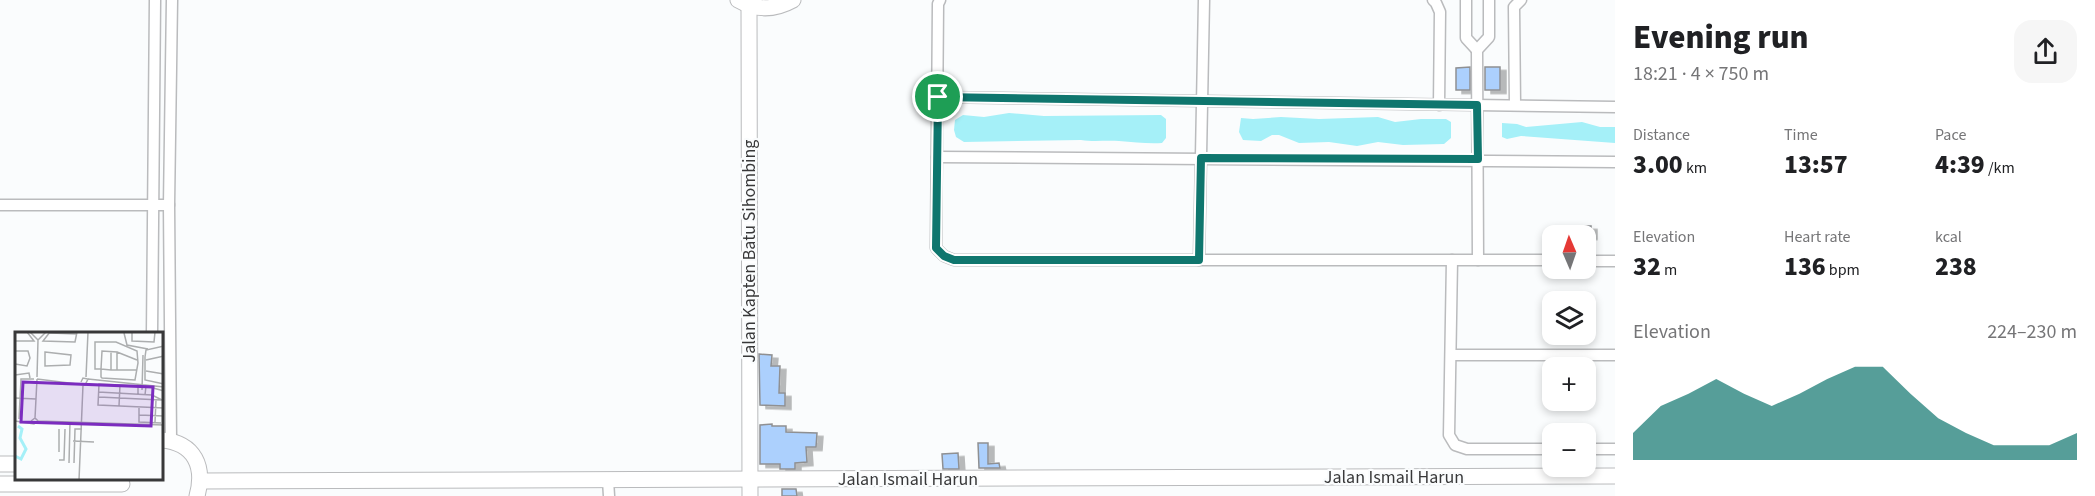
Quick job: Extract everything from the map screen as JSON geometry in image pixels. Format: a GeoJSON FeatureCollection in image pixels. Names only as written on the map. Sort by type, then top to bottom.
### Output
{"type":"FeatureCollection","features":[{"type":"Feature","properties":{"kind":"street"},"geometry":{"type":"LineString","coordinates":[[152,332],[155,0]]}},
{"type":"Feature","properties":{"kind":"street"},"geometry":{"type":"LineString","coordinates":[[172,0],[166,440],[183,446],[193,455],[199,467],[201,481],[197,496]]}},
{"type":"Feature","properties":{"kind":"street"},"geometry":{"type":"LineString","coordinates":[[743,3],[772,8],[783,6],[793,0]]}},
{"type":"Feature","properties":{"kind":"street"},"geometry":{"type":"LineString","coordinates":[[940,0],[938,4],[936,248],[944,256],[954,260],[1542,260]]}},
{"type":"Feature","properties":{"kind":"street"},"geometry":{"type":"LineString","coordinates":[[1199,260],[1204,0]]}},
{"type":"Feature","properties":{"kind":"street"},"geometry":{"type":"LineString","coordinates":[[1432,0],[1440,12],[1439,105]]}},
{"type":"Feature","properties":{"kind":"street"},"geometry":{"type":"LineString","coordinates":[[1466,0],[1466,38],[1477,50],[1478,260]]}},
{"type":"Feature","properties":{"kind":"street"},"geometry":{"type":"LineString","coordinates":[[1477,50],[1489,37],[1489,0]]}},
{"type":"Feature","properties":{"kind":"street"},"geometry":{"type":"LineString","coordinates":[[1515,105],[1514,7],[1521,0]]}},
{"type":"Feature","properties":{"kind":"street","name":"Jalan Kapten Batu Sihombing"},"geometry":{"type":"LineString","coordinates":[[743,3],[750,496]]}},
{"type":"Feature","properties":{"kind":"street"},"geometry":{"type":"LineString","coordinates":[[938,97],[1615,107]]}},
{"type":"Feature","properties":{"kind":"street"},"geometry":{"type":"LineString","coordinates":[[937,157],[1478,159],[1615,162]]}},
{"type":"Feature","properties":{"kind":"street"},"geometry":{"type":"LineString","coordinates":[[0,205],[170,206]]}},
{"type":"Feature","properties":{"kind":"street"},"geometry":{"type":"LineString","coordinates":[[1452,260],[1449,435],[1455,445],[1467,449],[1542,449]]}},
{"type":"Feature","properties":{"kind":"street"},"geometry":{"type":"LineString","coordinates":[[1596,261],[1615,261]]}},
{"type":"Feature","properties":{"kind":"street"},"geometry":{"type":"LineString","coordinates":[[1451,355],[1615,355]]}},
{"type":"Feature","properties":{"kind":"street"},"geometry":{"type":"LineString","coordinates":[[1596,449],[1615,449]]}},
{"type":"Feature","properties":{"kind":"street"},"geometry":{"type":"LineString","coordinates":[[0,454],[15,463]]}},
{"type":"Feature","properties":{"kind":"street","name":"Jalan Ismail Harun"},"geometry":{"type":"LineString","coordinates":[[201,481],[1615,476]]}},
{"type":"Feature","properties":{"kind":"street"},"geometry":{"type":"LineString","coordinates":[[608,480],[609,496]]}},
{"type":"Feature","properties":{"kind":"street"},"geometry":{"type":"LineString","coordinates":[[0,484],[123,486]]}},
{"type":"Feature","properties":{"kind":"water"},"geometry":{"type":"Polygon","coordinates":[[[1009,113],[1044,116],[1161,115],[1166,119],[1166,138],[1162,143],[1151,143],[1081,140],[964,142],[956,137],[955,120],[963,115],[984,117],[1009,113]]]}},
{"type":"Feature","properties":{"kind":"water"},"geometry":{"type":"Polygon","coordinates":[[[1378,117],[1395,122],[1446,119],[1451,122],[1451,138],[1444,144],[1403,145],[1378,142],[1357,146],[1329,142],[1299,143],[1279,135],[1272,135],[1261,141],[1243,140],[1239,132],[1241,118],[1319,119],[1378,117]]]}},
{"type":"Feature","properties":{"kind":"water"},"geometry":{"type":"Polygon","coordinates":[[[1582,122],[1600,127],[1615,127],[1615,143],[1521,136],[1507,139],[1502,137],[1502,123],[1526,127],[1582,122]]]}},
{"type":"Feature","properties":{"kind":"building"},"geometry":{"type":"Polygon","coordinates":[[[1470,67],[1470,90],[1456,90],[1456,68],[1470,67]]]}},
{"type":"Feature","properties":{"kind":"building"},"geometry":{"type":"Polygon","coordinates":[[[1485,67],[1500,67],[1500,90],[1485,90],[1485,67]]]}},
{"type":"Feature","properties":{"kind":"building"},"geometry":{"type":"Polygon","coordinates":[[[759,354],[772,355],[771,366],[780,366],[779,393],[785,393],[785,406],[760,405],[759,354]]]}},
{"type":"Feature","properties":{"kind":"building"},"geometry":{"type":"Polygon","coordinates":[[[772,424],[772,426],[786,426],[786,432],[817,433],[816,447],[806,447],[807,462],[795,463],[795,469],[780,469],[780,464],[760,464],[760,425],[772,424]]]}},
{"type":"Feature","properties":{"kind":"building"},"geometry":{"type":"Polygon","coordinates":[[[978,443],[988,443],[988,464],[999,463],[1000,468],[979,468],[978,443]]]}},
{"type":"Feature","properties":{"kind":"building"},"geometry":{"type":"Polygon","coordinates":[[[958,453],[959,469],[943,469],[942,454],[958,453]]]}},
{"type":"Feature","properties":{"kind":"building"},"geometry":{"type":"Polygon","coordinates":[[[782,489],[796,489],[797,496],[782,496],[782,489]]]}},
{"type":"Feature","properties":{"kind":"route"},"geometry":{"type":"LineString","coordinates":[[938,97],[1477,105],[1478,159],[1201,158],[1199,260],[954,260],[944,256],[936,248],[938,97]]}}]}
